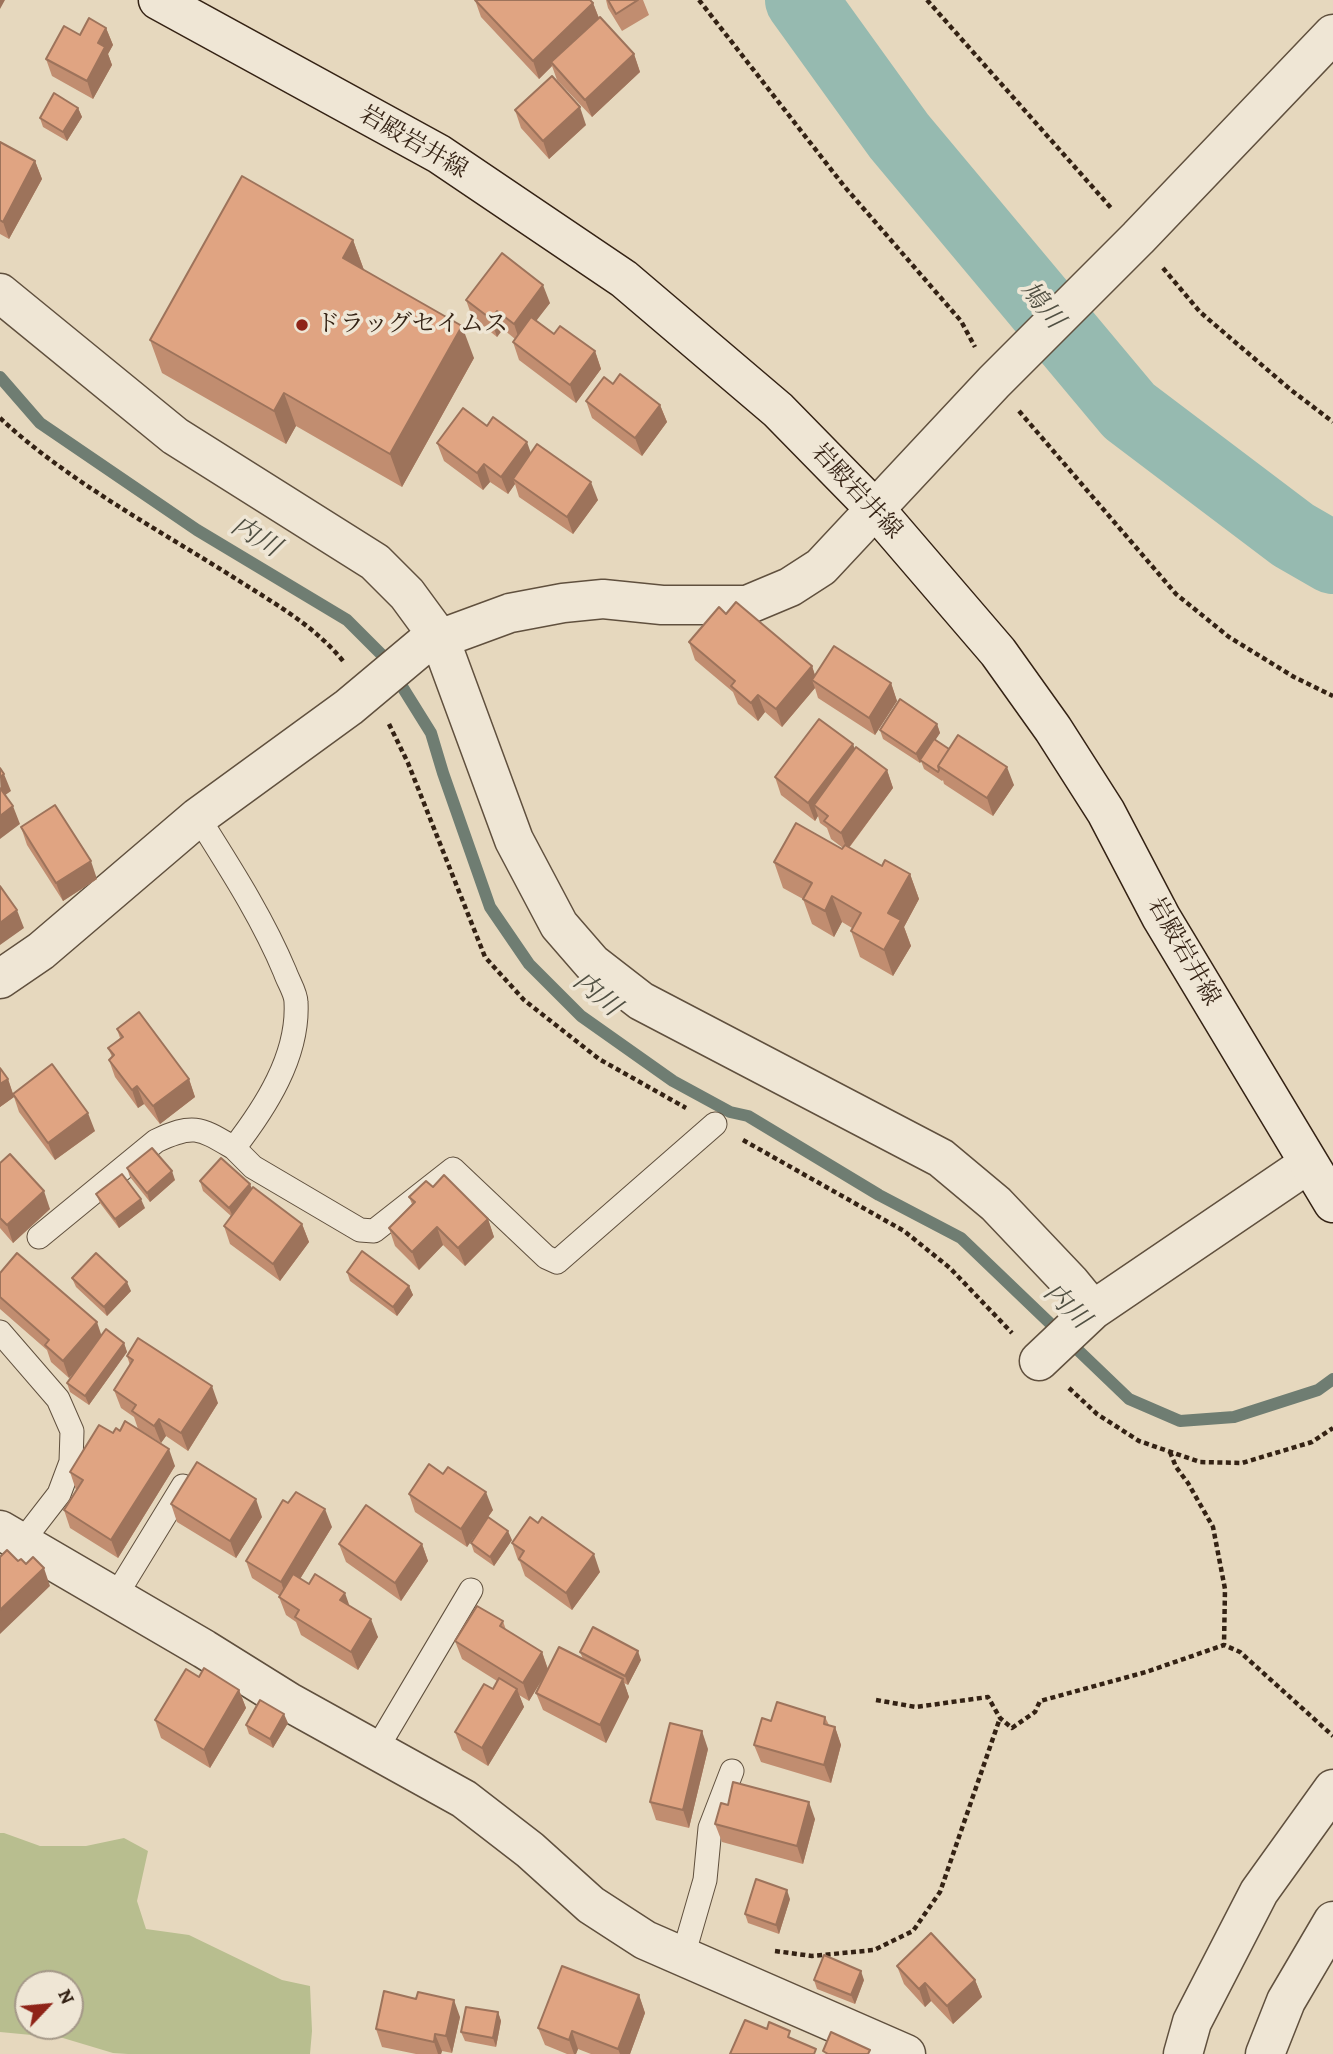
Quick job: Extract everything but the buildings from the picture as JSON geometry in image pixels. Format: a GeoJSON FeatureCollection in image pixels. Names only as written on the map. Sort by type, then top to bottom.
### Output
{"type":"FeatureCollection","features":[{"type":"Feature","properties":{"kind":"street","name":"岩殿岩井線"},"geometry":{"type":"LineString","coordinates":[[158,0],[439,154],[624,279],[778,410],[876,510],[998,652],[1054,729],[1106,812],[1161,917],[1333,1203]]}},
{"type":"Feature","properties":{"kind":"street"},"geometry":{"type":"LineString","coordinates":[[0,979],[41,951],[198,817],[349,707],[377,682],[432,642],[510,613],[563,603],[603,599],[662,605],[747,605],[790,587],[821,567],[994,382],[1138,238],[1333,34]]}},
{"type":"Feature","properties":{"kind":"street"},"geometry":{"type":"LineString","coordinates":[[0,293],[175,436],[375,562],[407,594],[432,642],[514,840],[559,925],[592,963],[641,1001],[941,1158],[996,1204],[1093,1310]]}},
{"type":"Feature","properties":{"kind":"street"},"geometry":{"type":"LineString","coordinates":[[1040,1361],[1093,1310],[1308,1164]]}},
{"type":"Feature","properties":{"kind":"street"},"geometry":{"type":"LineString","coordinates":[[11,1536],[289,1702],[464,1799],[530,1850],[591,1905],[645,1940],[906,2054]]}},
{"type":"Feature","properties":{"kind":"street"},"geometry":{"type":"LineString","coordinates":[[1187,2038],[1259,1892],[1333,1789]]}},
{"type":"Feature","properties":{"kind":"street"},"geometry":{"type":"LineString","coordinates":[[1265,2054],[1286,2001],[1333,1921]]}},
{"type":"Feature","properties":{"kind":"lane"},"geometry":{"type":"LineString","coordinates":[[198,817],[270,937],[296,1000],[292,1043],[280,1074],[257,1118],[234,1148]]}},
{"type":"Feature","properties":{"kind":"lane"},"geometry":{"type":"LineString","coordinates":[[38,1237],[156,1140],[177,1131],[203,1130],[234,1148],[253,1167],[360,1230],[373,1231],[453,1169],[546,1257],[557,1262],[715,1124]]}},
{"type":"Feature","properties":{"kind":"lane"},"geometry":{"type":"LineString","coordinates":[[0,1332],[58,1399],[72,1430],[71,1462],[59,1494],[11,1536]]}},
{"type":"Feature","properties":{"kind":"lane"},"geometry":{"type":"LineString","coordinates":[[115,1597],[183,1486]]}},
{"type":"Feature","properties":{"kind":"lane"},"geometry":{"type":"LineString","coordinates":[[376,1750],[471,1590]]}},
{"type":"Feature","properties":{"kind":"lane"},"geometry":{"type":"LineString","coordinates":[[683,1956],[705,1880],[710,1828],[732,1771]]}},
{"type":"Feature","properties":{"kind":"path"},"geometry":{"type":"LineString","coordinates":[[699,0],[844,186],[961,321],[994,382],[1175,594],[1229,637],[1294,677],[1333,696]]}},
{"type":"Feature","properties":{"kind":"path"},"geometry":{"type":"LineString","coordinates":[[927,0],[1200,312],[1291,390],[1333,422]]}},
{"type":"Feature","properties":{"kind":"path"},"geometry":{"type":"LineString","coordinates":[[1170,1452],[1176,1467],[1213,1527],[1225,1589],[1224,1645]]}},
{"type":"Feature","properties":{"kind":"path"},"geometry":{"type":"LineString","coordinates":[[876,1700],[916,1707],[988,1697],[1000,1718],[1012,1728],[1035,1712],[1040,1702],[1146,1672],[1224,1645],[1240,1653],[1333,1736]]}},
{"type":"Feature","properties":{"kind":"path"},"geometry":{"type":"LineString","coordinates":[[773,1951],[813,1956],[874,1950],[913,1931],[940,1892],[1000,1718]]}},
{"type":"Feature","properties":{"kind":"green space"},"geometry":{"type":"Polygon","coordinates":[[[0,1833],[40,1846],[86,1846],[124,1838],[148,1851],[137,1901],[146,1929],[189,1935],[282,1980],[310,1986],[310,2054],[128,2054],[113,2053],[70,2040],[84,2040],[84,1970],[14,1970],[14,2033],[0,2032],[0,1833]]]}},
{"type":"Feature","properties":{"kind":"waterway","name":"鳩川"},"geometry":{"type":"LineString","coordinates":[[801,0],[899,136],[1129,411],[1293,535],[1333,558]]}},
{"type":"Feature","properties":{"kind":"waterway","name":"内川"},"geometry":{"type":"LineString","coordinates":[[0,377],[40,423],[197,530],[347,620],[383,656],[431,733],[490,907],[529,964],[581,1016],[673,1081],[730,1112],[748,1116],[879,1195],[961,1238],[1129,1399],[1180,1421],[1234,1417],[1318,1390],[1333,1379]]}},
{"type":"Feature","properties":{"kind":"place","name":"ドラッグセイムス"},"geometry":{"type":"Point","coordinates":[302,325]}}]}
